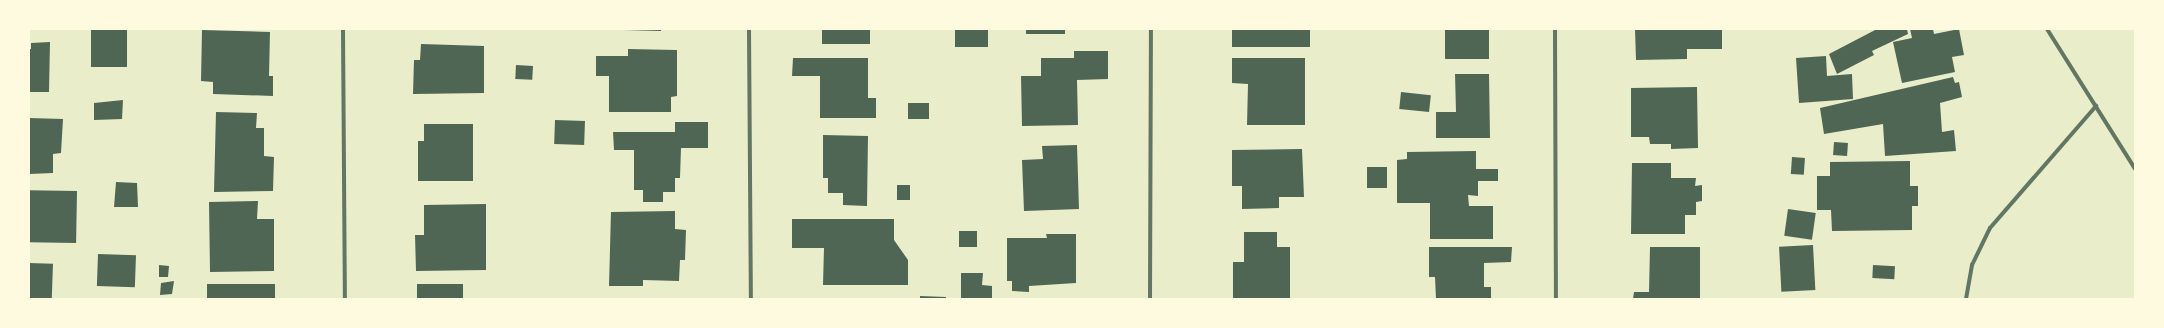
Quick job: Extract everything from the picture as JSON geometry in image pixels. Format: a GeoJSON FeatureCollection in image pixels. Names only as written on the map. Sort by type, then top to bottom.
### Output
{"type":"FeatureCollection","features":[{"type":"Feature","properties":{"kind":"street"},"geometry":{"type":"LineString","coordinates":[[343,29],[345,299]]}},
{"type":"Feature","properties":{"kind":"street"},"geometry":{"type":"LineString","coordinates":[[749,29],[751,299]]}},
{"type":"Feature","properties":{"kind":"street"},"geometry":{"type":"LineString","coordinates":[[1150,299],[1151,29]]}},
{"type":"Feature","properties":{"kind":"street"},"geometry":{"type":"LineString","coordinates":[[1556,29],[1556,299]]}},
{"type":"Feature","properties":{"kind":"street"},"geometry":{"type":"LineString","coordinates":[[2047,29],[2135,169]]}},
{"type":"Feature","properties":{"kind":"street"},"geometry":{"type":"LineString","coordinates":[[1966,299],[1972,265],[1990,228],[2096,106]]}},
{"type":"Feature","properties":{"kind":"building"},"geometry":{"type":"Polygon","coordinates":[[[91,29],[127,29],[127,67],[91,67],[91,29]]]}},
{"type":"Feature","properties":{"kind":"building"},"geometry":{"type":"Polygon","coordinates":[[[661,29],[661,31],[624,30],[661,29]]]}},
{"type":"Feature","properties":{"kind":"building"},"geometry":{"type":"Polygon","coordinates":[[[822,29],[870,29],[870,44],[822,44],[822,29]]]}},
{"type":"Feature","properties":{"kind":"building"},"geometry":{"type":"Polygon","coordinates":[[[955,29],[988,29],[988,47],[955,47],[955,29]]]}},
{"type":"Feature","properties":{"kind":"building"},"geometry":{"type":"Polygon","coordinates":[[[1026,29],[1065,29],[1065,34],[1026,34],[1026,29]]]}},
{"type":"Feature","properties":{"kind":"building"},"geometry":{"type":"Polygon","coordinates":[[[1232,29],[1310,29],[1310,47],[1232,47],[1232,29]]]}},
{"type":"Feature","properties":{"kind":"building"},"geometry":{"type":"Polygon","coordinates":[[[1445,29],[1489,29],[1489,59],[1445,59],[1445,29]]]}},
{"type":"Feature","properties":{"kind":"building"},"geometry":{"type":"Polygon","coordinates":[[[1635,29],[1722,29],[1722,49],[1687,49],[1687,59],[1636,60],[1635,29]]]}},
{"type":"Feature","properties":{"kind":"building"},"geometry":{"type":"Polygon","coordinates":[[[1877,29],[1907,29],[1908,34],[1872,51],[1874,55],[1837,74],[1829,54],[1877,29]]]}},
{"type":"Feature","properties":{"kind":"building"},"geometry":{"type":"Polygon","coordinates":[[[1910,29],[1933,29],[1934,34],[1959,29],[1964,55],[1952,57],[1955,72],[1902,83],[1893,42],[1912,38],[1910,29]]]}},
{"type":"Feature","properties":{"kind":"building"},"geometry":{"type":"Polygon","coordinates":[[[202,30],[270,32],[269,76],[273,76],[273,96],[213,94],[213,82],[201,81],[202,30]]]}},
{"type":"Feature","properties":{"kind":"building"},"geometry":{"type":"Polygon","coordinates":[[[50,42],[49,92],[29,92],[29,49],[31,49],[31,43],[50,42]]]}},
{"type":"Feature","properties":{"kind":"building"},"geometry":{"type":"Polygon","coordinates":[[[421,44],[484,46],[484,93],[413,94],[414,60],[420,60],[421,44]]]}},
{"type":"Feature","properties":{"kind":"building"},"geometry":{"type":"Polygon","coordinates":[[[628,49],[677,50],[677,96],[671,97],[671,112],[609,112],[609,76],[596,76],[596,56],[628,56],[628,49]]]}},
{"type":"Feature","properties":{"kind":"building"},"geometry":{"type":"Polygon","coordinates":[[[1074,51],[1108,51],[1108,79],[1077,80],[1078,125],[1022,126],[1021,76],[1041,76],[1041,58],[1074,58],[1074,51]]]}},
{"type":"Feature","properties":{"kind":"building"},"geometry":{"type":"Polygon","coordinates":[[[1826,56],[1827,76],[1852,74],[1853,99],[1799,103],[1796,58],[1826,56]]]}},
{"type":"Feature","properties":{"kind":"building"},"geometry":{"type":"Polygon","coordinates":[[[793,58],[868,58],[868,98],[876,98],[876,118],[820,118],[820,76],[792,76],[793,58]]]}},
{"type":"Feature","properties":{"kind":"building"},"geometry":{"type":"Polygon","coordinates":[[[1232,58],[1305,58],[1305,125],[1247,125],[1248,84],[1232,83],[1232,58]]]}},
{"type":"Feature","properties":{"kind":"building"},"geometry":{"type":"Polygon","coordinates":[[[516,65],[533,66],[532,80],[515,79],[516,65]]]}},
{"type":"Feature","properties":{"kind":"building"},"geometry":{"type":"Polygon","coordinates":[[[1455,74],[1489,74],[1490,138],[1436,138],[1436,112],[1456,112],[1455,74]]]}},
{"type":"Feature","properties":{"kind":"building"},"geometry":{"type":"Polygon","coordinates":[[[1953,77],[1955,83],[1959,82],[1962,97],[1940,103],[1942,132],[1954,130],[1956,151],[1885,156],[1883,124],[1824,134],[1820,108],[1953,77]]]}},
{"type":"Feature","properties":{"kind":"building"},"geometry":{"type":"Polygon","coordinates":[[[1697,87],[1698,148],[1671,149],[1671,144],[1650,144],[1649,137],[1631,137],[1631,88],[1697,87]]]}},
{"type":"Feature","properties":{"kind":"building"},"geometry":{"type":"Polygon","coordinates":[[[1401,92],[1431,95],[1429,112],[1399,109],[1401,92]]]}},
{"type":"Feature","properties":{"kind":"building"},"geometry":{"type":"Polygon","coordinates":[[[123,100],[122,119],[94,120],[94,103],[123,100]]]}},
{"type":"Feature","properties":{"kind":"building"},"geometry":{"type":"Polygon","coordinates":[[[908,103],[929,103],[929,119],[908,119],[908,103]]]}},
{"type":"Feature","properties":{"kind":"building"},"geometry":{"type":"Polygon","coordinates":[[[216,112],[257,113],[256,128],[264,128],[264,156],[274,157],[273,191],[214,192],[216,112]]]}},
{"type":"Feature","properties":{"kind":"building"},"geometry":{"type":"Polygon","coordinates":[[[29,118],[63,119],[61,153],[53,154],[53,173],[29,174],[29,118]]]}},
{"type":"Feature","properties":{"kind":"building"},"geometry":{"type":"Polygon","coordinates":[[[555,120],[585,121],[584,145],[554,144],[555,120]]]}},
{"type":"Feature","properties":{"kind":"building"},"geometry":{"type":"Polygon","coordinates":[[[675,122],[708,122],[708,148],[681,148],[680,178],[675,178],[675,192],[663,192],[663,202],[643,202],[643,190],[634,190],[634,150],[614,150],[613,132],[675,132],[675,122]]]}},
{"type":"Feature","properties":{"kind":"building"},"geometry":{"type":"Polygon","coordinates":[[[424,124],[473,124],[473,181],[418,181],[418,141],[424,141],[424,124]]]}},
{"type":"Feature","properties":{"kind":"building"},"geometry":{"type":"Polygon","coordinates":[[[823,135],[868,136],[867,206],[843,205],[843,193],[828,193],[828,178],[823,178],[823,135]]]}},
{"type":"Feature","properties":{"kind":"building"},"geometry":{"type":"Polygon","coordinates":[[[1834,142],[1848,143],[1847,156],[1833,155],[1834,142]]]}},
{"type":"Feature","properties":{"kind":"building"},"geometry":{"type":"Polygon","coordinates":[[[1077,145],[1079,209],[1024,211],[1022,160],[1043,159],[1042,146],[1077,145]]]}},
{"type":"Feature","properties":{"kind":"building"},"geometry":{"type":"Polygon","coordinates":[[[1302,149],[1304,197],[1279,197],[1279,208],[1242,209],[1242,186],[1232,186],[1232,150],[1302,149]]]}},
{"type":"Feature","properties":{"kind":"building"},"geometry":{"type":"Polygon","coordinates":[[[1476,151],[1476,169],[1498,169],[1498,181],[1478,181],[1478,196],[1468,195],[1469,206],[1493,206],[1493,239],[1430,239],[1430,203],[1397,203],[1397,160],[1407,159],[1407,152],[1476,151]]]}},
{"type":"Feature","properties":{"kind":"building"},"geometry":{"type":"Polygon","coordinates":[[[1792,157],[1805,158],[1804,175],[1791,174],[1792,157]]]}},
{"type":"Feature","properties":{"kind":"building"},"geometry":{"type":"Polygon","coordinates":[[[1910,161],[1910,186],[1918,186],[1918,206],[1912,206],[1912,230],[1832,231],[1831,210],[1817,210],[1817,176],[1830,176],[1830,162],[1910,161]]]}},
{"type":"Feature","properties":{"kind":"building"},"geometry":{"type":"Polygon","coordinates":[[[1632,163],[1671,163],[1671,178],[1696,178],[1695,186],[1702,185],[1702,201],[1696,202],[1696,215],[1685,215],[1685,234],[1631,234],[1632,163]]]}},
{"type":"Feature","properties":{"kind":"building"},"geometry":{"type":"Polygon","coordinates":[[[1367,167],[1387,167],[1387,188],[1367,188],[1367,167]]]}},
{"type":"Feature","properties":{"kind":"building"},"geometry":{"type":"Polygon","coordinates":[[[116,182],[137,183],[138,207],[114,207],[116,182]]]}},
{"type":"Feature","properties":{"kind":"building"},"geometry":{"type":"Polygon","coordinates":[[[897,185],[910,185],[910,200],[897,200],[897,185]]]}},
{"type":"Feature","properties":{"kind":"building"},"geometry":{"type":"Polygon","coordinates":[[[29,190],[77,191],[76,243],[29,242],[29,190]]]}},
{"type":"Feature","properties":{"kind":"building"},"geometry":{"type":"Polygon","coordinates":[[[258,201],[257,219],[274,219],[274,271],[210,272],[209,202],[258,201]]]}},
{"type":"Feature","properties":{"kind":"building"},"geometry":{"type":"Polygon","coordinates":[[[486,204],[486,270],[416,271],[415,235],[424,235],[424,205],[486,204]]]}},
{"type":"Feature","properties":{"kind":"building"},"geometry":{"type":"Polygon","coordinates":[[[1788,209],[1816,213],[1812,240],[1784,236],[1788,209]]]}},
{"type":"Feature","properties":{"kind":"building"},"geometry":{"type":"Polygon","coordinates":[[[675,211],[675,229],[686,230],[685,260],[680,260],[679,281],[643,280],[643,286],[609,286],[611,212],[675,211]]]}},
{"type":"Feature","properties":{"kind":"building"},"geometry":{"type":"Polygon","coordinates":[[[792,219],[894,219],[894,240],[908,260],[908,285],[823,285],[824,248],[792,248],[792,219]]]}},
{"type":"Feature","properties":{"kind":"building"},"geometry":{"type":"Polygon","coordinates":[[[959,231],[977,231],[977,247],[959,247],[959,231]]]}},
{"type":"Feature","properties":{"kind":"building"},"geometry":{"type":"Polygon","coordinates":[[[1244,232],[1277,232],[1277,247],[1290,247],[1290,299],[1233,299],[1233,262],[1244,262],[1244,232]]]}},
{"type":"Feature","properties":{"kind":"building"},"geometry":{"type":"Polygon","coordinates":[[[1046,234],[1076,234],[1076,283],[1029,286],[1029,292],[1012,291],[1012,281],[1007,281],[1007,238],[1047,238],[1046,234]]]}},
{"type":"Feature","properties":{"kind":"building"},"geometry":{"type":"Polygon","coordinates":[[[1813,245],[1815,290],[1781,292],[1779,247],[1813,245]]]}},
{"type":"Feature","properties":{"kind":"building"},"geometry":{"type":"Polygon","coordinates":[[[1429,247],[1512,247],[1511,262],[1484,263],[1484,287],[1491,287],[1491,299],[1436,299],[1435,277],[1429,277],[1429,247]]]}},
{"type":"Feature","properties":{"kind":"building"},"geometry":{"type":"Polygon","coordinates":[[[1650,247],[1700,247],[1700,298],[1633,299],[1634,292],[1649,292],[1650,247]]]}},
{"type":"Feature","properties":{"kind":"building"},"geometry":{"type":"Polygon","coordinates":[[[98,254],[136,255],[135,287],[97,286],[98,254]]]}},
{"type":"Feature","properties":{"kind":"building"},"geometry":{"type":"Polygon","coordinates":[[[29,263],[53,264],[52,299],[29,299],[29,263]]]}},
{"type":"Feature","properties":{"kind":"building"},"geometry":{"type":"Polygon","coordinates":[[[159,265],[169,266],[168,277],[159,277],[159,265]]]}},
{"type":"Feature","properties":{"kind":"building"},"geometry":{"type":"Polygon","coordinates":[[[1873,265],[1895,266],[1894,279],[1872,278],[1873,265]]]}},
{"type":"Feature","properties":{"kind":"building"},"geometry":{"type":"Polygon","coordinates":[[[961,273],[983,273],[982,285],[992,286],[992,299],[961,299],[961,273]]]}},
{"type":"Feature","properties":{"kind":"building"},"geometry":{"type":"Polygon","coordinates":[[[174,281],[172,294],[160,295],[161,283],[174,281]]]}},
{"type":"Feature","properties":{"kind":"building"},"geometry":{"type":"Polygon","coordinates":[[[207,284],[275,284],[275,299],[207,299],[207,284]]]}},
{"type":"Feature","properties":{"kind":"building"},"geometry":{"type":"Polygon","coordinates":[[[417,284],[463,284],[463,299],[417,299],[417,284]]]}},
{"type":"Feature","properties":{"kind":"building"},"geometry":{"type":"Polygon","coordinates":[[[920,296],[946,297],[946,299],[920,299],[920,296]]]}}]}
